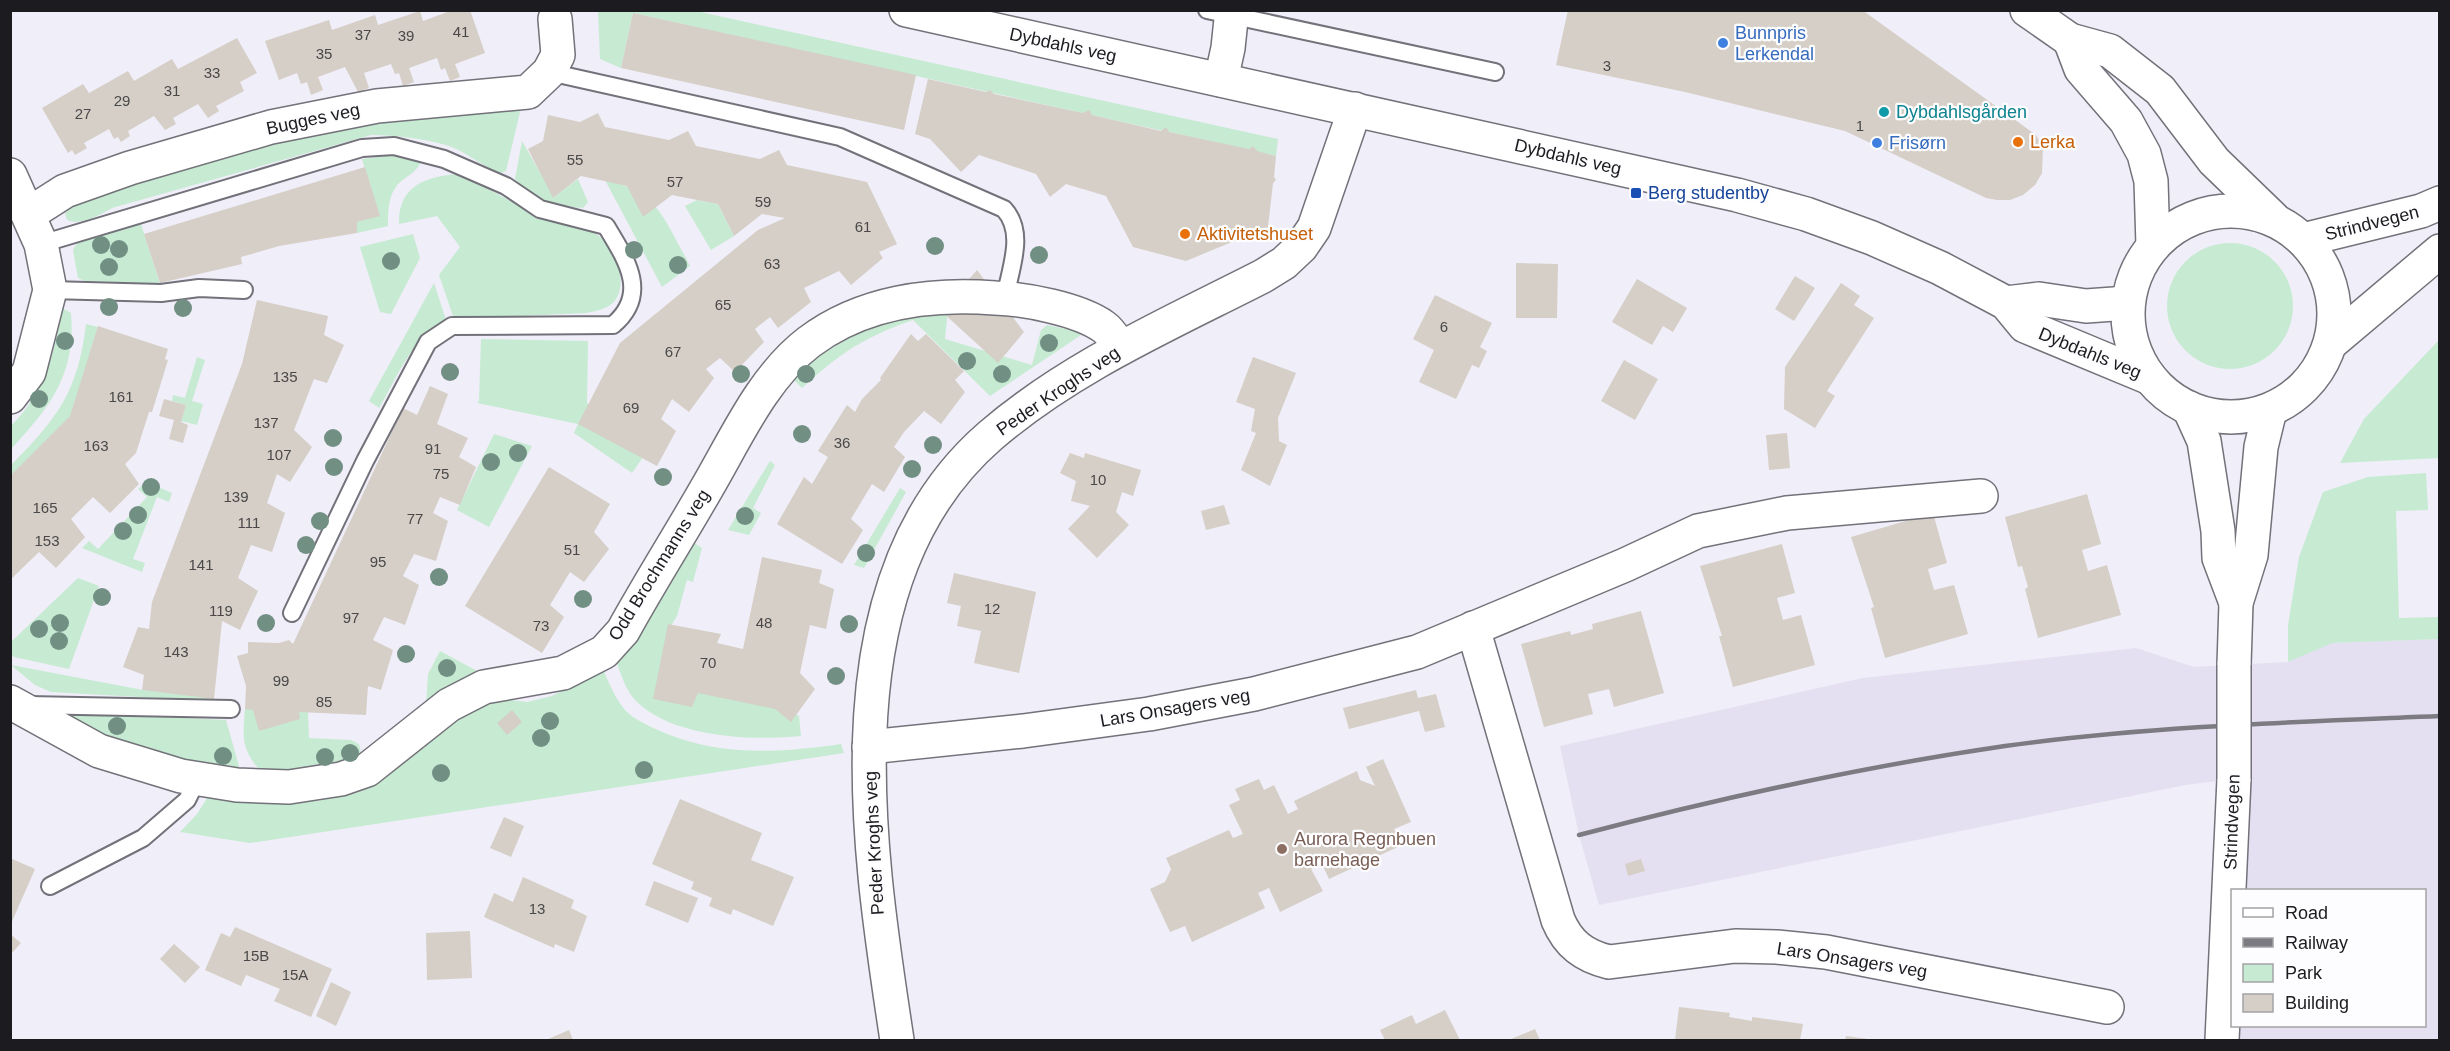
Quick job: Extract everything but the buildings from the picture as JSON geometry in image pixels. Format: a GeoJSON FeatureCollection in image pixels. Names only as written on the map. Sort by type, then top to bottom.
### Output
{"type":"FeatureCollection","features":[{"type":"Feature","properties":{"kind":"street","name":"Dybdahls veg"},"geometry":{"type":"LineString","coordinates":[[906,10],[1726,193],[1806,214],[1872,237],[1940,268],[2006,303],[2025,326],[2150,378]]}},
{"type":"Feature","properties":{"kind":"street"},"geometry":{"type":"LineString","coordinates":[[2027,10],[2070,40],[2110,51],[2160,90],[2214,161],[2274,219],[2303,240],[2320,260],[2331,285],[2335,311],[2331,343],[2318,371],[2296,394],[2270,410],[2239,417],[2214,416],[2189,408],[2168,395],[2150,378],[2134,347],[2129,330],[2128,303],[2136,273],[2153,246],[2176,226],[2205,213],[2240,211],[2274,219]]}},
{"type":"Feature","properties":{"kind":"street"},"geometry":{"type":"LineString","coordinates":[[1221,80],[1228,48],[1223,12]]}},
{"type":"Feature","properties":{"kind":"street"},"geometry":{"type":"LineString","coordinates":[[549,72],[558,55],[555,19]]}},
{"type":"Feature","properties":{"kind":"street"},"geometry":{"type":"LineString","coordinates":[[2070,40],[2081,69],[2126,121],[2144,154],[2151,181],[2153,246]]}},
{"type":"Feature","properties":{"kind":"street","name":"Bugges veg"},"geometry":{"type":"LineString","coordinates":[[29,214],[65,191],[130,168],[271,127],[377,106],[528,92],[549,72]]}},
{"type":"Feature","properties":{"kind":"street","name":"Peder Kroghs veg"},"geometry":{"type":"LineString","coordinates":[[897,1041],[878,914],[869,747],[871,700],[881,638],[891,594],[916,529],[960,468],[989,438],[1069,379],[1121,348],[1263,276],[1284,263],[1301,247],[1314,228],[1323,206],[1355,109]]}},
{"type":"Feature","properties":{"kind":"street"},"geometry":{"type":"LineString","coordinates":[[10,175],[41,244],[50,290],[30,372],[10,397]]}},
{"type":"Feature","properties":{"kind":"street","name":"Strindvegen"},"geometry":{"type":"LineString","coordinates":[[2303,240],[2421,211],[2439,204]]}},
{"type":"Feature","properties":{"kind":"street"},"geometry":{"type":"LineString","coordinates":[[2331,343],[2439,251]]}},
{"type":"Feature","properties":{"kind":"street","name":"Odd Brochmanns veg"},"geometry":{"type":"LineString","coordinates":[[12,703],[99,751],[198,778],[237,784],[290,787],[341,779],[367,770],[449,705],[484,687],[563,673],[604,652],[622,631],[753,409],[786,365],[810,342],[878,308],[910,299],[965,296],[1005,298],[1049,306],[1083,317],[1105,327],[1121,348]]}},
{"type":"Feature","properties":{"kind":"street","name":"Dybdahls veg"},"geometry":{"type":"LineString","coordinates":[[2006,303],[2039,299],[2086,306],[2128,303]]}},
{"type":"Feature","properties":{"kind":"street","name":"Strindvegen"},"geometry":{"type":"LineString","coordinates":[[2189,408],[2204,441],[2218,531],[2219,558],[2236,603]]}},
{"type":"Feature","properties":{"kind":"street","name":"Strindvegen"},"geometry":{"type":"LineString","coordinates":[[2222,1041],[2234,779],[2236,603],[2251,555],[2261,447],[2270,410]]}},
{"type":"Feature","properties":{"kind":"street","name":"Lars Onsagers veg"},"geometry":{"type":"LineString","coordinates":[[869,747],[1023,731],[1149,714],[1254,694],[1417,652],[1625,565],[1698,531],[1787,513],[1981,496]]}},
{"type":"Feature","properties":{"kind":"street","name":"Lars Onsagers veg"},"geometry":{"type":"LineString","coordinates":[[1473,628],[1558,920],[1563,932],[1581,951],[1594,959],[1609,962],[1735,946],[1826,952],[2107,1007]]}},
{"type":"Feature","properties":{"kind":"lane"},"geometry":{"type":"LineString","coordinates":[[1223,12],[1495,72]]}},
{"type":"Feature","properties":{"kind":"lane"},"geometry":{"type":"LineString","coordinates":[[549,72],[840,137],[1004,209],[1013,219],[1017,233],[1005,298]]}},
{"type":"Feature","properties":{"kind":"lane"},"geometry":{"type":"LineString","coordinates":[[41,244],[362,148],[394,146],[444,159],[475,172],[506,186],[540,209],[606,226],[627,261],[633,296],[626,314],[613,325],[452,326],[428,342],[365,461],[292,613]]}},
{"type":"Feature","properties":{"kind":"lane"},"geometry":{"type":"LineString","coordinates":[[50,290],[161,292],[199,288],[244,291]]}},
{"type":"Feature","properties":{"kind":"lane"},"geometry":{"type":"LineString","coordinates":[[12,703],[231,709]]}},
{"type":"Feature","properties":{"kind":"lane"},"geometry":{"type":"LineString","coordinates":[[50,886],[143,838],[187,800],[198,778]]}},
{"type":"Feature","properties":{"kind":"shaded area"},"geometry":{"type":"Polygon","coordinates":[[[2439,639],[2439,1040],[2222,1040],[2234,779],[2185,785],[1599,905],[1579,835],[1560,746],[1863,678],[2136,648],[2194,667],[2288,662],[2329,643],[2439,639]]]}},
{"type":"Feature","properties":{"kind":"green space"},"geometry":{"type":"Polygon","coordinates":[[[598,11],[696,11],[1278,139],[1276,156],[633,13],[621,68],[600,59],[598,11]]]}},
{"type":"Feature","properties":{"kind":"green space"},"geometry":{"type":"Polygon","coordinates":[[[521,108],[506,171],[500,173],[460,151],[435,142],[371,135],[112,208],[84,221],[67,220],[65,213],[82,197],[281,134],[443,111],[521,108]]]}},
{"type":"Feature","properties":{"kind":"green space"},"geometry":{"type":"Polygon","coordinates":[[[522,141],[554,197],[578,179],[588,202],[583,208],[546,201],[529,192],[515,179],[522,141]]]}},
{"type":"Feature","properties":{"kind":"green space"},"geometry":{"type":"Polygon","coordinates":[[[395,155],[421,161],[415,171],[398,184],[392,194],[388,226],[357,233],[357,222],[379,215],[362,159],[395,155]]]}},
{"type":"Feature","properties":{"kind":"green space"},"geometry":{"type":"Polygon","coordinates":[[[460,174],[538,215],[589,230],[598,235],[606,242],[618,266],[621,284],[616,300],[603,309],[586,313],[454,319],[439,275],[460,247],[437,216],[399,224],[403,200],[417,185],[436,177],[460,174]]]}},
{"type":"Feature","properties":{"kind":"green space"},"geometry":{"type":"Polygon","coordinates":[[[605,180],[636,191],[647,198],[664,218],[686,258],[690,266],[662,287],[605,180]]]}},
{"type":"Feature","properties":{"kind":"green space"},"geometry":{"type":"Polygon","coordinates":[[[697,200],[718,204],[734,236],[711,250],[685,206],[697,200]]]}},
{"type":"Feature","properties":{"kind":"green space"},"geometry":{"type":"Polygon","coordinates":[[[141,224],[160,284],[85,281],[78,278],[73,250],[77,243],[141,224]]]}},
{"type":"Feature","properties":{"kind":"green space"},"geometry":{"type":"Polygon","coordinates":[[[413,234],[420,258],[391,314],[380,312],[360,247],[413,234]]]}},
{"type":"Feature","properties":{"kind":"green space"},"geometry":{"type":"Polygon","coordinates":[[[2230,243],[2254,248],[2274,262],[2288,282],[2293,306],[2288,330],[2274,350],[2254,364],[2230,369],[2206,364],[2186,350],[2172,330],[2167,306],[2172,282],[2186,262],[2206,248],[2230,243]]]}},
{"type":"Feature","properties":{"kind":"green space"},"geometry":{"type":"Polygon","coordinates":[[[434,283],[446,320],[434,327],[415,347],[379,408],[369,401],[434,283]]]}},
{"type":"Feature","properties":{"kind":"green space"},"geometry":{"type":"Polygon","coordinates":[[[62,308],[71,313],[71,335],[65,372],[49,403],[11,449],[11,426],[40,386],[56,341],[62,308]]]}},
{"type":"Feature","properties":{"kind":"green space"},"geometry":{"type":"Polygon","coordinates":[[[948,308],[945,339],[1032,365],[1041,330],[1047,325],[1075,331],[1081,335],[990,396],[913,320],[853,347],[802,388],[793,379],[822,354],[877,322],[948,308]]]}},
{"type":"Feature","properties":{"kind":"green space"},"geometry":{"type":"Polygon","coordinates":[[[86,324],[98,327],[71,416],[11,476],[10,466],[41,434],[63,403],[77,368],[86,324]]]}},
{"type":"Feature","properties":{"kind":"green space"},"geometry":{"type":"Polygon","coordinates":[[[481,339],[588,341],[587,403],[643,457],[632,473],[574,433],[578,424],[477,403],[479,401],[481,339]]]}},
{"type":"Feature","properties":{"kind":"green space"},"geometry":{"type":"Polygon","coordinates":[[[2439,340],[2439,458],[2340,463],[2364,419],[2439,340]]]}},
{"type":"Feature","properties":{"kind":"green space"},"geometry":{"type":"Polygon","coordinates":[[[197,357],[205,360],[192,401],[203,404],[197,425],[181,421],[186,405],[172,401],[173,395],[185,398],[197,357]]]}},
{"type":"Feature","properties":{"kind":"green space"},"geometry":{"type":"Polygon","coordinates":[[[494,434],[532,446],[489,527],[457,510],[494,434]]]}},
{"type":"Feature","properties":{"kind":"green space"},"geometry":{"type":"Polygon","coordinates":[[[770,461],[775,465],[753,508],[761,513],[749,535],[728,530],[770,461]]]}},
{"type":"Feature","properties":{"kind":"green space"},"geometry":{"type":"Polygon","coordinates":[[[2426,473],[2428,510],[2396,511],[2399,618],[2439,617],[2439,639],[2332,643],[2288,662],[2288,625],[2299,557],[2323,492],[2368,477],[2426,473]]]}},
{"type":"Feature","properties":{"kind":"green space"},"geometry":{"type":"Polygon","coordinates":[[[146,482],[172,493],[169,502],[157,497],[133,559],[145,563],[142,572],[82,548],[89,541],[98,549],[147,497],[138,489],[146,482]]]}},
{"type":"Feature","properties":{"kind":"green space"},"geometry":{"type":"Polygon","coordinates":[[[900,488],[906,492],[864,568],[854,565],[900,488]]]}},
{"type":"Feature","properties":{"kind":"green space"},"geometry":{"type":"Polygon","coordinates":[[[694,543],[702,548],[693,582],[687,580],[677,616],[667,632],[799,716],[801,736],[737,737],[692,730],[652,713],[636,701],[629,692],[615,659],[689,546],[694,543]]]}},
{"type":"Feature","properties":{"kind":"green space"},"geometry":{"type":"Polygon","coordinates":[[[78,578],[99,586],[69,669],[14,657],[11,654],[11,642],[78,578]]]}},
{"type":"Feature","properties":{"kind":"green space"},"geometry":{"type":"Polygon","coordinates":[[[440,651],[481,673],[458,681],[426,706],[428,674],[440,651]]]}},
{"type":"Feature","properties":{"kind":"green space"},"geometry":{"type":"Polygon","coordinates":[[[11,665],[143,690],[214,698],[209,701],[51,692],[35,685],[11,665]]]}},
{"type":"Feature","properties":{"kind":"green space"},"geometry":{"type":"Polygon","coordinates":[[[603,669],[615,695],[628,713],[651,727],[682,739],[704,745],[749,751],[841,744],[844,753],[250,843],[180,832],[197,814],[209,795],[319,801],[347,793],[461,711],[493,698],[527,702],[552,696],[603,669]]]}},
{"type":"Feature","properties":{"kind":"green space"},"geometry":{"type":"Polygon","coordinates":[[[245,709],[308,712],[309,738],[351,740],[359,744],[361,753],[359,760],[265,775],[252,760],[245,745],[245,709]]]}},
{"type":"Feature","properties":{"kind":"green space"},"geometry":{"type":"Polygon","coordinates":[[[67,712],[226,720],[239,766],[237,770],[208,766],[131,747],[62,717],[67,712]]]}},
{"type":"Feature","properties":{"kind":"railway"},"geometry":{"type":"LineString","coordinates":[[1579,835],[1791,784],[2005,746],[2168,729],[2440,716]]}},
{"type":"Feature","properties":{"kind":"place","name":"Bunnpris Lerkendal"},"geometry":{"type":"Point","coordinates":[1723,43]}},
{"type":"Feature","properties":{"kind":"place","name":"Dybdahlsgården"},"geometry":{"type":"Point","coordinates":[1884,112]}},
{"type":"Feature","properties":{"kind":"place","name":"Lerka"},"geometry":{"type":"Point","coordinates":[2018,142]}},
{"type":"Feature","properties":{"kind":"place","name":"Frisørn"},"geometry":{"type":"Point","coordinates":[1877,143]}},
{"type":"Feature","properties":{"kind":"place","name":"Berg studentby"},"geometry":{"type":"Point","coordinates":[1636,193]}},
{"type":"Feature","properties":{"kind":"place","name":"Aktivitetshuset"},"geometry":{"type":"Point","coordinates":[1185,234]}},
{"type":"Feature","properties":{"kind":"place","name":"Aurora Regnbuen barnehage"},"geometry":{"type":"Point","coordinates":[1282,849]}}]}
